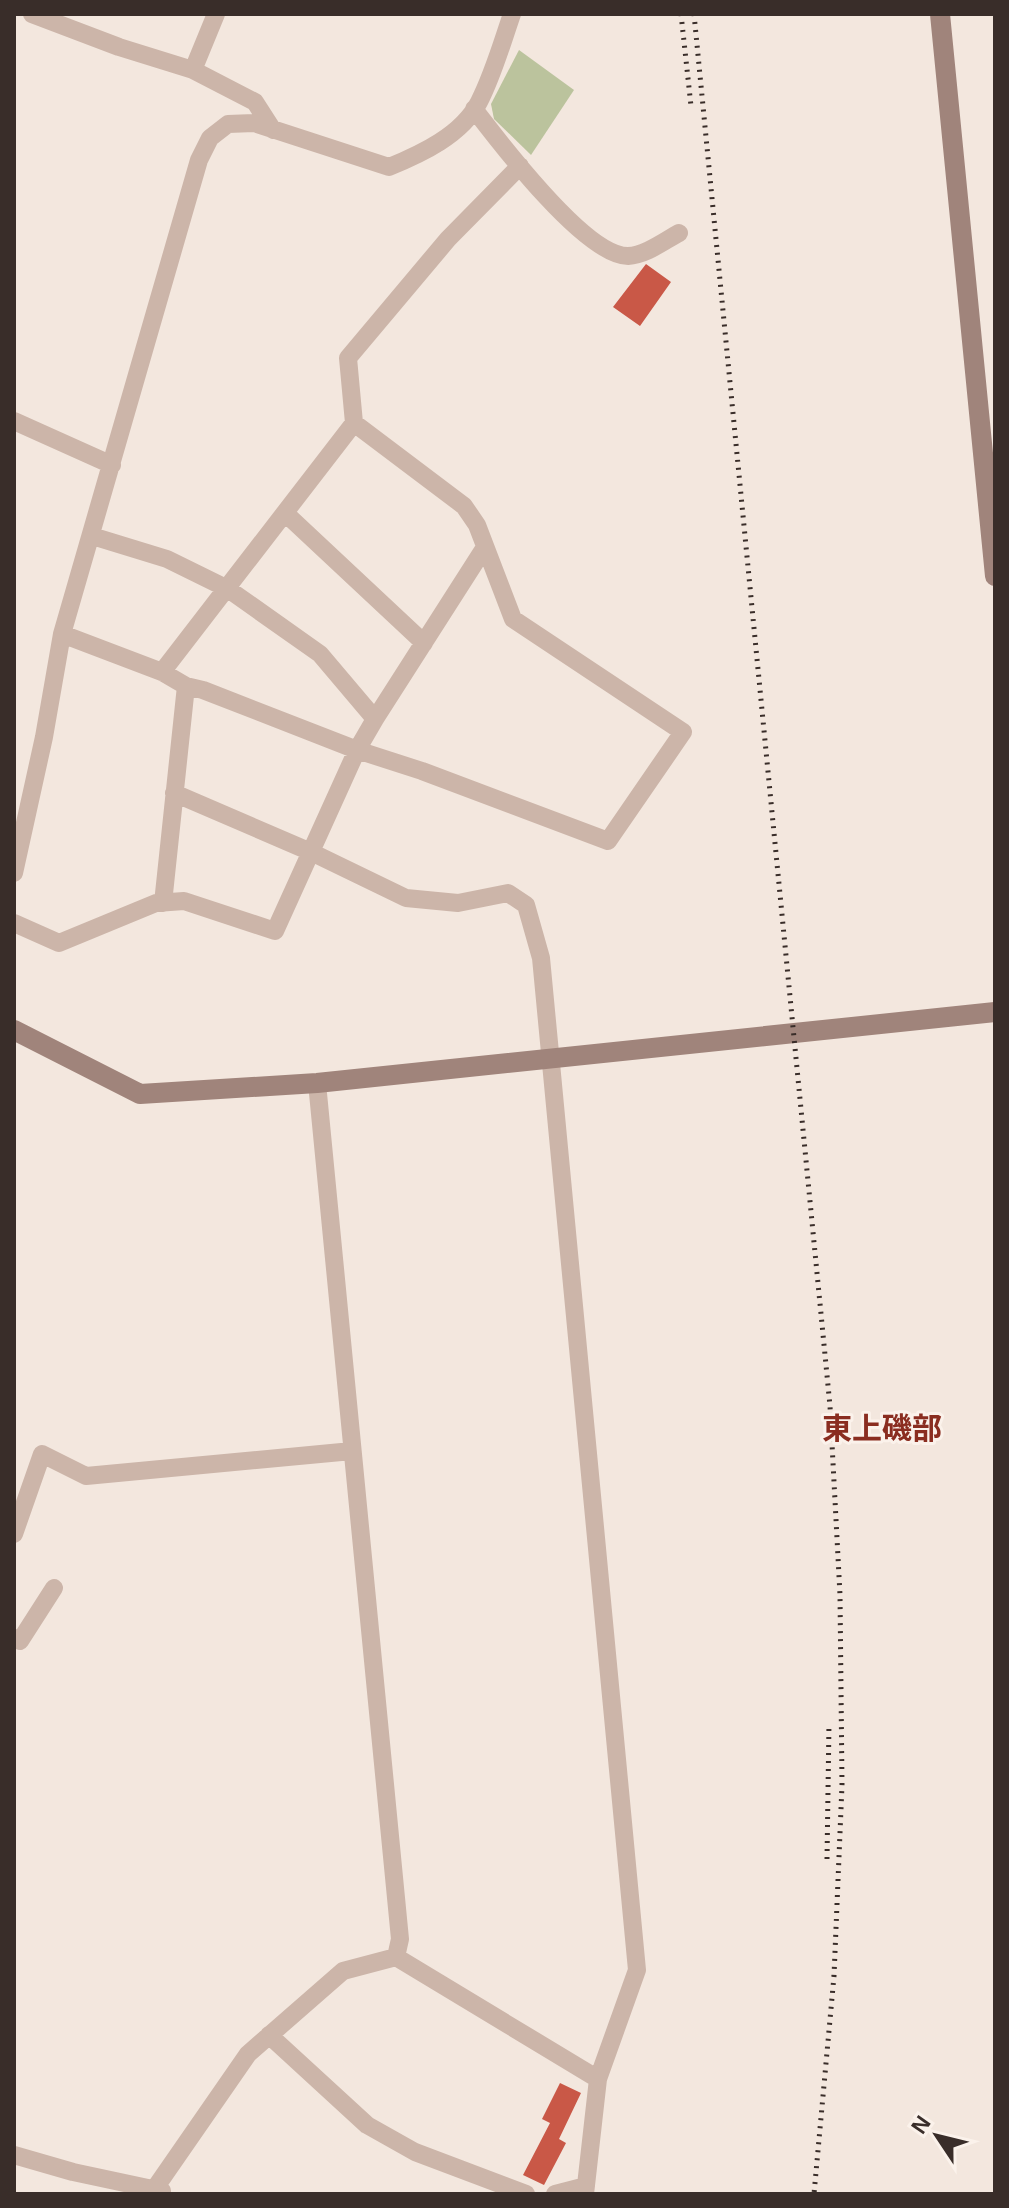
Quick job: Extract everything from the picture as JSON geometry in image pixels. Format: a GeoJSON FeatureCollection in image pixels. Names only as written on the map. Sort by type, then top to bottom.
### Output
{"type":"FeatureCollection","features":[{"type":"Feature","properties":{"kind":"street"},"geometry":{"type":"LineString","coordinates":[[32,14],[119,47],[193,70],[255,102],[273,130]]}},
{"type":"Feature","properties":{"kind":"street"},"geometry":{"type":"LineString","coordinates":[[193,70],[216,14]]}},
{"type":"Feature","properties":{"kind":"street"},"geometry":{"type":"LineString","coordinates":[[14,873],[44,737],[62,634],[199,160],[210,138],[228,124],[254,123],[389,167],[421,154],[458,128],[474,109],[512,14]]}},
{"type":"Feature","properties":{"kind":"street"},"geometry":{"type":"LineString","coordinates":[[940,14],[995,576]]}},
{"type":"Feature","properties":{"kind":"street"},"geometry":{"type":"LineString","coordinates":[[474,109],[520,166],[582,232],[602,247],[627,256],[647,250],[679,233]]}},
{"type":"Feature","properties":{"kind":"street"},"geometry":{"type":"LineString","coordinates":[[162,672],[354,423],[348,358],[448,239],[520,166]]}},
{"type":"Feature","properties":{"kind":"street"},"geometry":{"type":"LineString","coordinates":[[14,421],[112,465]]}},
{"type":"Feature","properties":{"kind":"street"},"geometry":{"type":"LineString","coordinates":[[62,634],[162,672],[186,686],[608,841],[683,732],[513,619],[477,525],[464,506],[354,423]]}},
{"type":"Feature","properties":{"kind":"street"},"geometry":{"type":"LineString","coordinates":[[285,513],[424,643]]}},
{"type":"Feature","properties":{"kind":"street"},"geometry":{"type":"LineString","coordinates":[[92,536],[167,559],[228,589],[320,654],[375,719]]}},
{"type":"Feature","properties":{"kind":"street"},"geometry":{"type":"LineString","coordinates":[[14,923],[59,943],[156,903],[184,901],[275,931],[357,750],[485,547]]}},
{"type":"Feature","properties":{"kind":"street"},"geometry":{"type":"LineString","coordinates":[[163,903],[186,686]]}},
{"type":"Feature","properties":{"kind":"street"},"geometry":{"type":"LineString","coordinates":[[174,793],[311,852],[406,898],[458,903],[508,893],[526,905],[541,958],[637,1970],[598,2079],[585,2190],[555,2194]]}},
{"type":"Feature","properties":{"kind":"street"},"geometry":{"type":"LineString","coordinates":[[14,1030],[140,1094],[317,1083],[995,1012]]}},
{"type":"Feature","properties":{"kind":"street"},"geometry":{"type":"LineString","coordinates":[[317,1083],[400,1939],[396,1957]]}},
{"type":"Feature","properties":{"kind":"street"},"geometry":{"type":"LineString","coordinates":[[14,1534],[42,1454],[86,1476],[352,1451]]}},
{"type":"Feature","properties":{"kind":"street"},"geometry":{"type":"LineString","coordinates":[[14,1638],[20,1641],[54,1588]]}},
{"type":"Feature","properties":{"kind":"street"},"geometry":{"type":"LineString","coordinates":[[14,2155],[158,2192],[248,2054],[343,1971],[396,1957],[598,2079]]}},
{"type":"Feature","properties":{"kind":"street"},"geometry":{"type":"LineString","coordinates":[[269,2035],[367,2125],[415,2152],[526,2194]]}},
{"type":"Feature","properties":{"kind":"green space"},"geometry":{"type":"Polygon","coordinates":[[[519,50],[574,90],[531,155],[494,119],[491,104],[519,50]]]}},
{"type":"Feature","properties":{"kind":"building"},"geometry":{"type":"Polygon","coordinates":[[[646,264],[671,282],[640,326],[613,307],[646,264]]]}},
{"type":"Feature","properties":{"kind":"building"},"geometry":{"type":"Polygon","coordinates":[[[560,2083],[581,2093],[559,2139],[566,2143],[544,2185],[523,2175],[550,2123],[542,2119],[560,2083]]]}},
{"type":"Feature","properties":{"kind":"railway"},"geometry":{"type":"LineString","coordinates":[[681,14],[691,106]]}},
{"type":"Feature","properties":{"kind":"railway"},"geometry":{"type":"LineString","coordinates":[[694,14],[830,1406],[840,1595],[842,1785],[834,1976],[814,2194]]}},
{"type":"Feature","properties":{"kind":"railway"},"geometry":{"type":"LineString","coordinates":[[827,1859],[829,1723]]}},
{"type":"Feature","properties":{"kind":"district","name":"東上磯部"},"geometry":{"type":"Point","coordinates":[882,1428]}}]}
